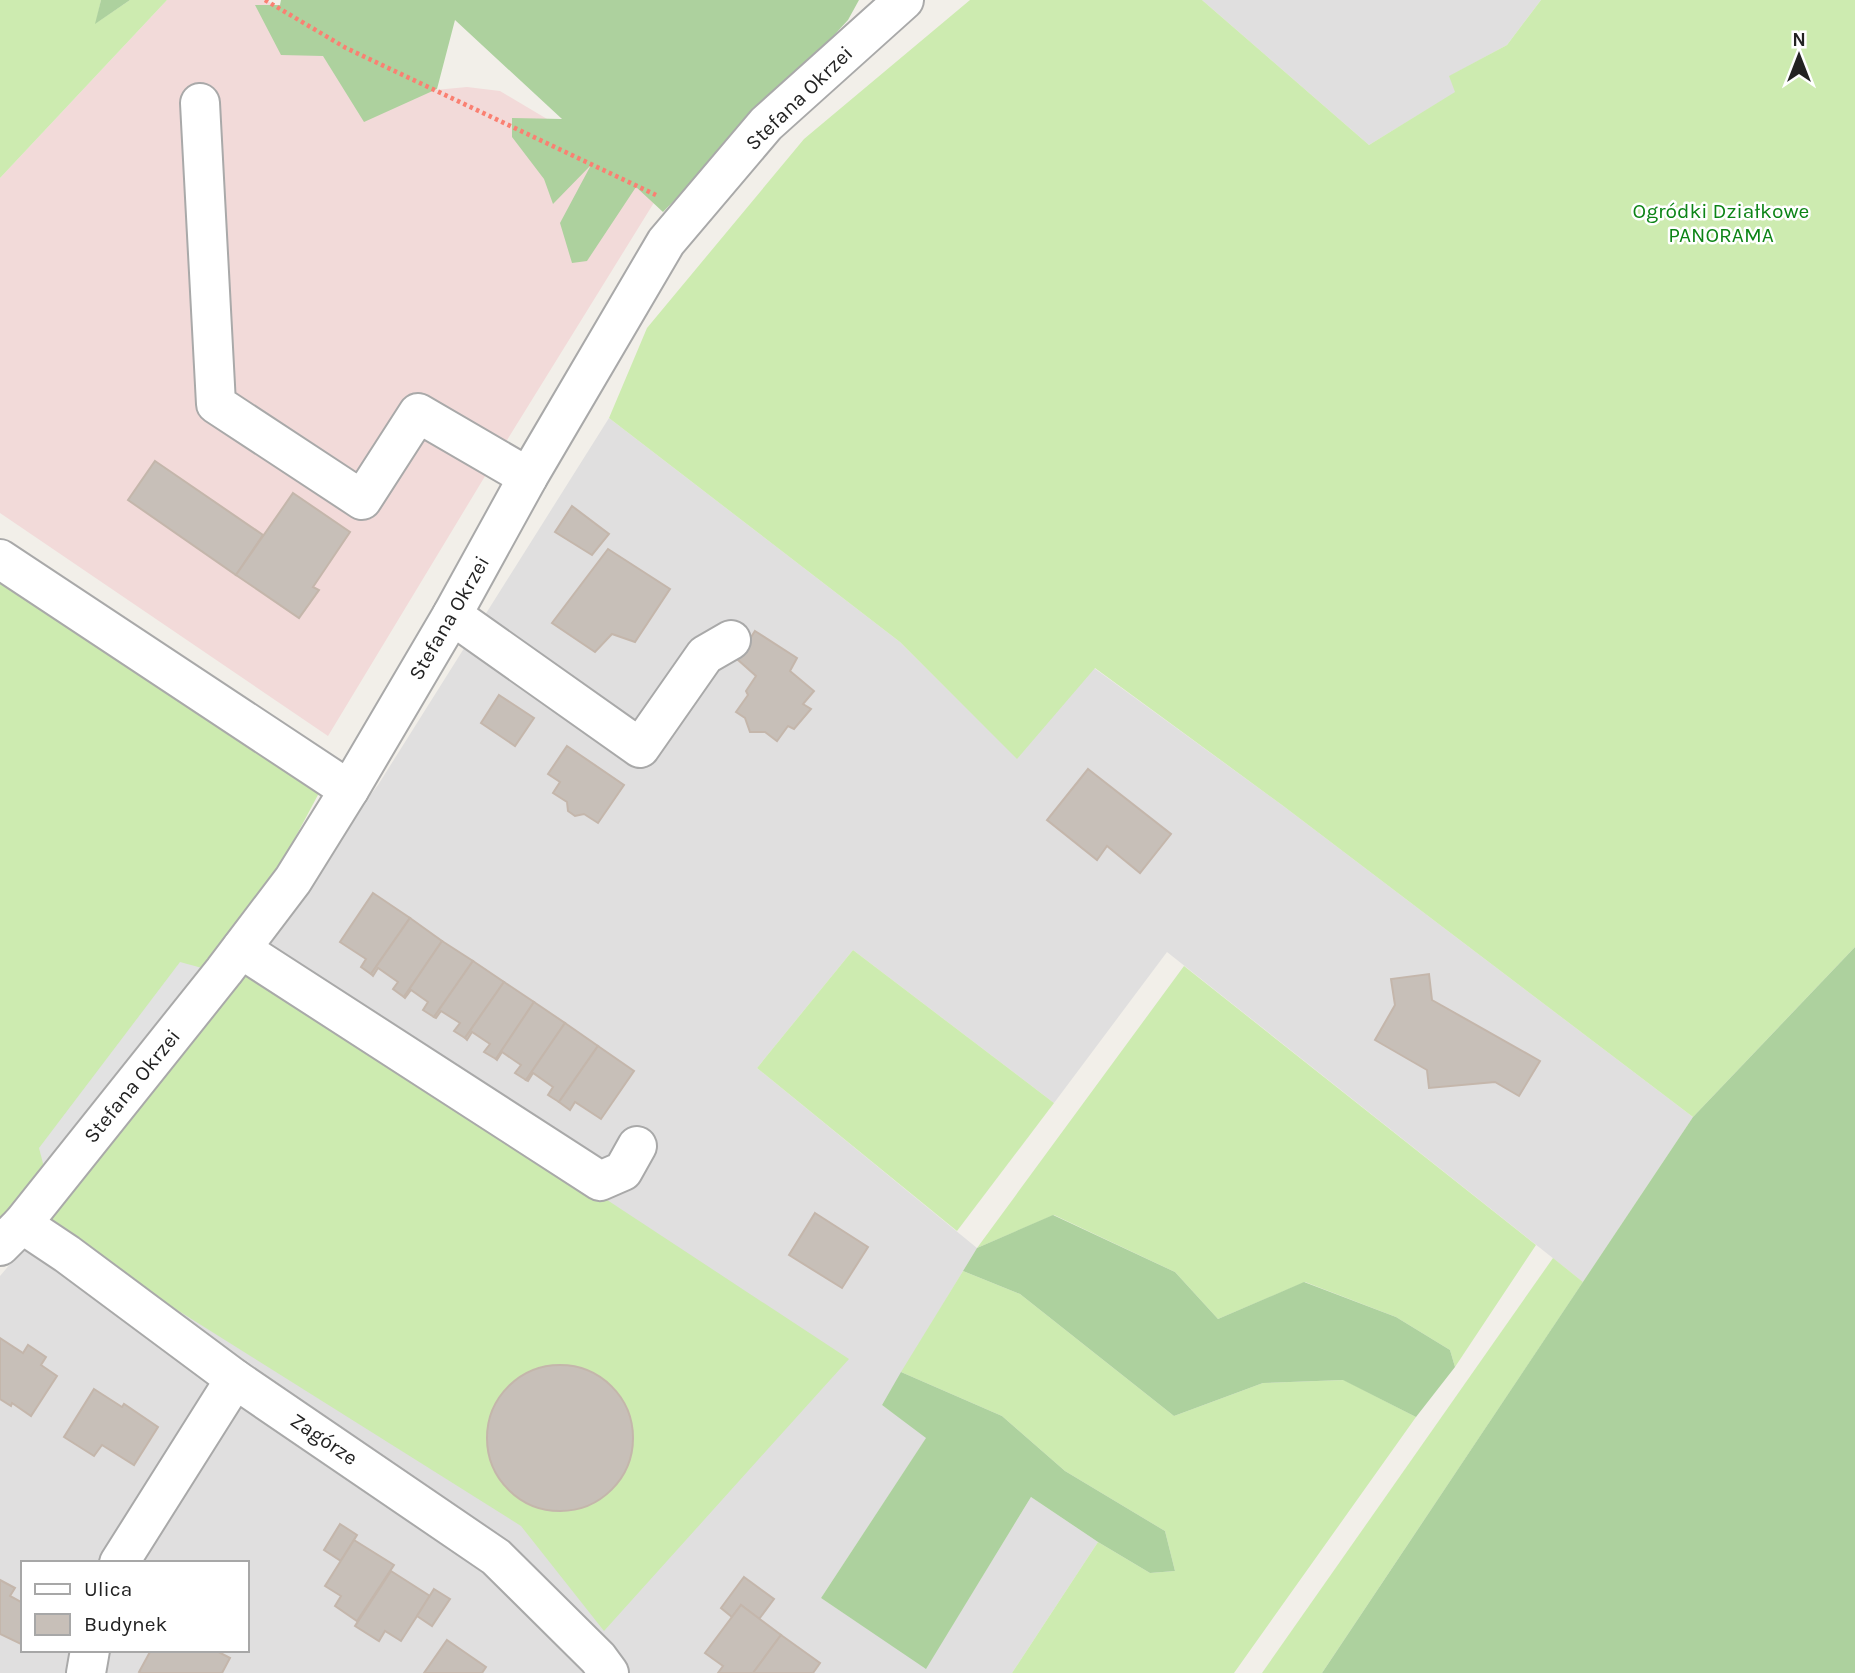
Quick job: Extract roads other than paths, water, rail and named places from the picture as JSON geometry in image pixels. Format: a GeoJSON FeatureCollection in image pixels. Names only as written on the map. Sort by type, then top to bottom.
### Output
{"type":"FeatureCollection","features":[{"type":"Feature","properties":{"kind":"street","name":"Stefana Okrzei"},"geometry":{"type":"LineString","coordinates":[[11,1235],[241,949],[293,880],[452,615],[528,477],[666,242],[766,124],[904,0]]}},
{"type":"Feature","properties":{"kind":"street"},"geometry":{"type":"LineString","coordinates":[[200,103],[216,404],[362,500],[418,413],[528,477]]}},
{"type":"Feature","properties":{"kind":"street"},"geometry":{"type":"LineString","coordinates":[[0,559],[349,790]]}},
{"type":"Feature","properties":{"kind":"street"},"geometry":{"type":"LineString","coordinates":[[452,615],[640,748],[705,655],[731,640]]}},
{"type":"Feature","properties":{"kind":"street"},"geometry":{"type":"LineString","coordinates":[[241,949],[600,1181],[623,1171],[637,1146]]}},
{"type":"Feature","properties":{"kind":"street","name":"Zagórze"},"geometry":{"type":"LineString","coordinates":[[11,1235],[67,1255],[235,1379],[496,1557],[598,1658],[609,1673]]}},
{"type":"Feature","properties":{"kind":"street"},"geometry":{"type":"LineString","coordinates":[[120,1561],[235,1379]]}},
{"type":"Feature","properties":{"kind":"street"},"geometry":{"type":"LineString","coordinates":[[86,1673],[90,1652]]}},
{"type":"Feature","properties":{"kind":"park label","name":"Ogródki Działkowe PANORAMA"},"geometry":{"type":"Point","coordinates":[1721,223]}}]}
